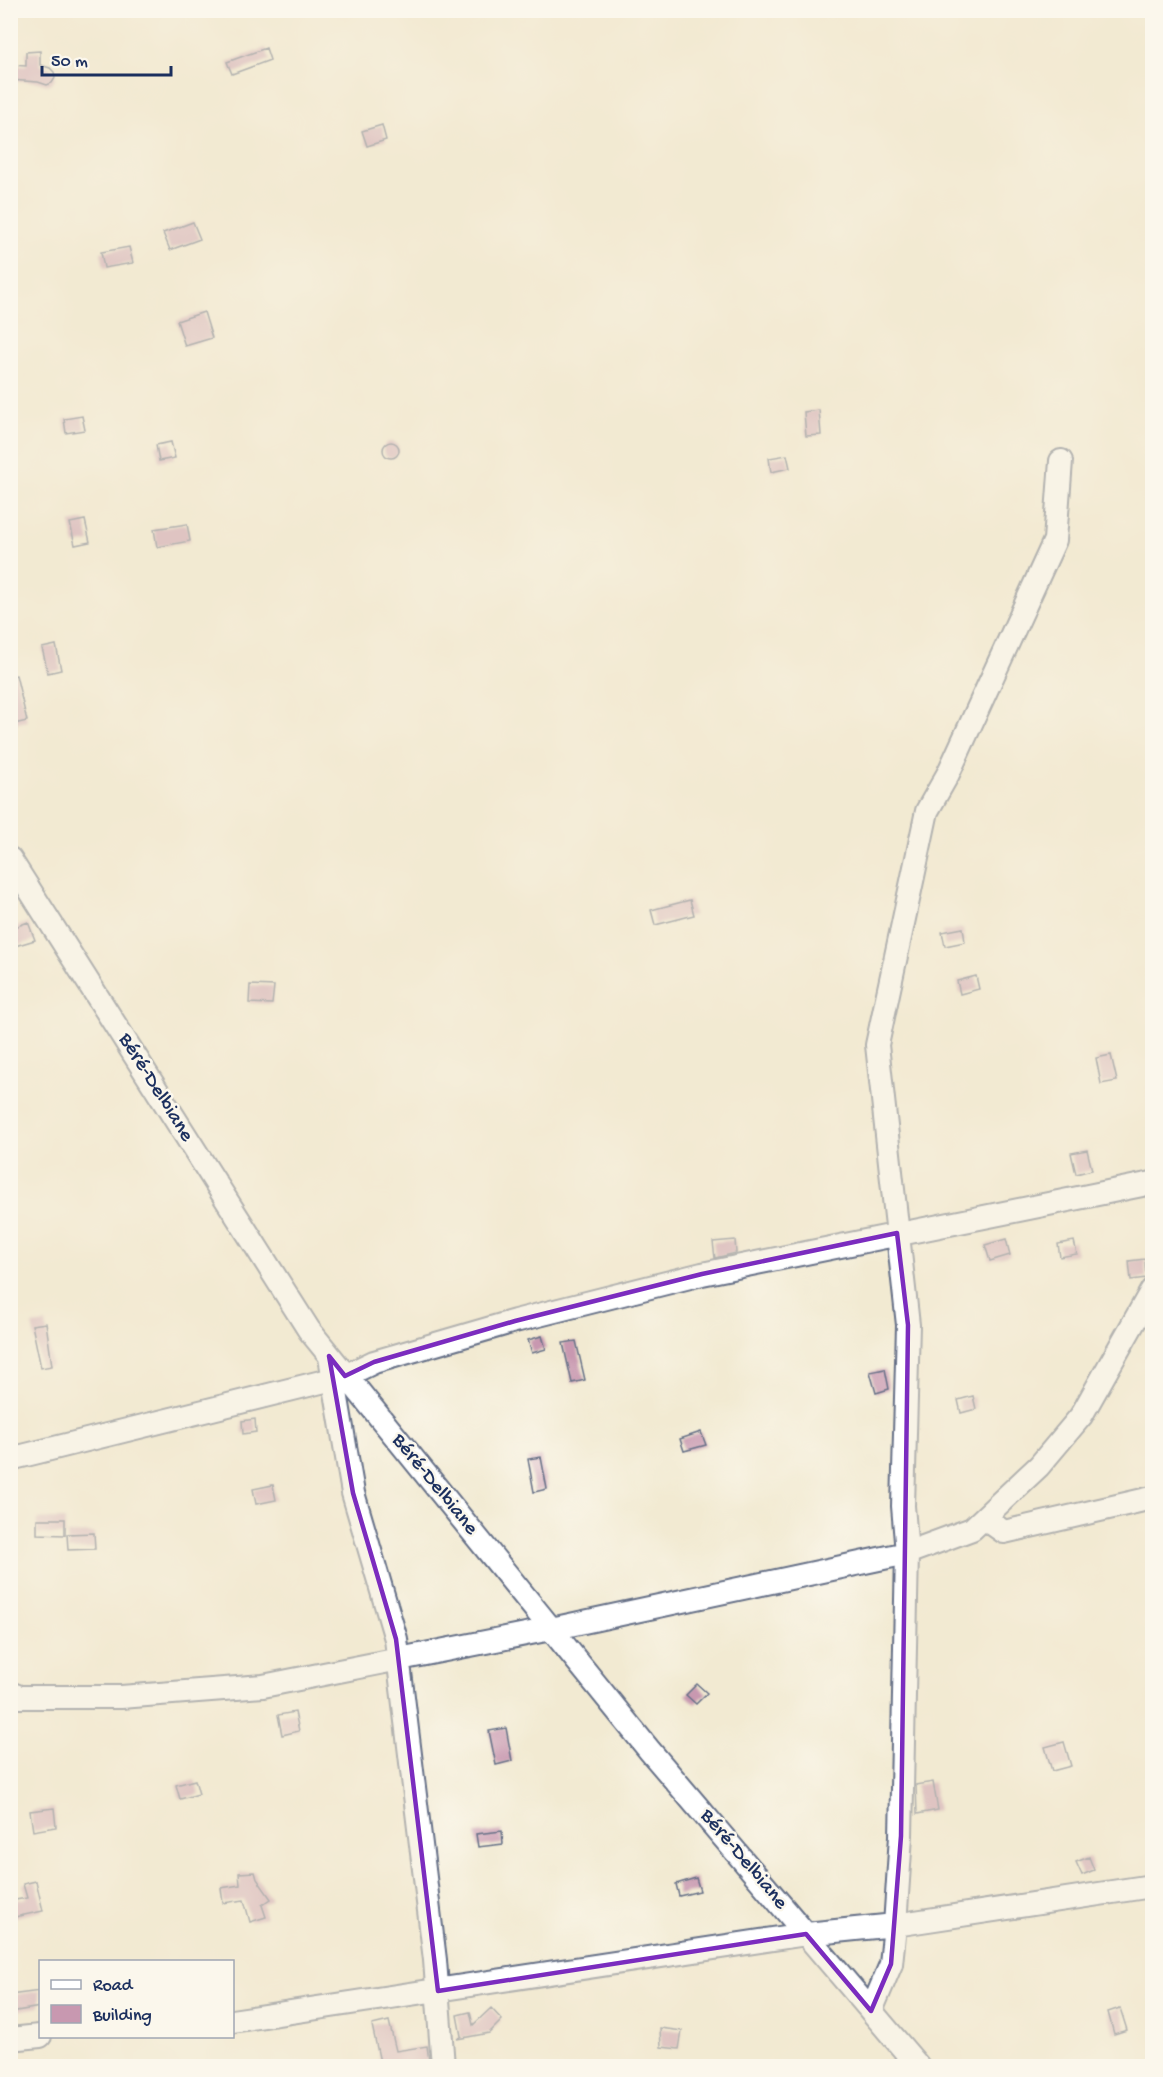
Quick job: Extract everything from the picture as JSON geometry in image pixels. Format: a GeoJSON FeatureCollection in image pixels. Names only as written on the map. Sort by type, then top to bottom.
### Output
{"type":"FeatureCollection","features":[{"type":"Feature","properties":{"kind":"street"},"geometry":{"type":"LineString","coordinates":[[871,2011],[891,1964],[895,1924],[901,1836],[907,1553],[903,1506],[908,1325],[877,1045],[927,811],[948,774],[1055,540],[1062,461]]}},
{"type":"Feature","properties":{"kind":"street","name":"Béré-Delbiane"},"geometry":{"type":"LineString","coordinates":[[10,858],[309,1330],[329,1356],[339,1377],[551,1629],[650,1751],[918,2067]]}},
{"type":"Feature","properties":{"kind":"street"},"geometry":{"type":"LineString","coordinates":[[10,1459],[339,1377],[374,1362],[515,1321],[702,1274],[1152,1183]]}},
{"type":"Feature","properties":{"kind":"street"},"geometry":{"type":"LineString","coordinates":[[10,1693],[20,1697],[121,1697],[251,1687],[551,1629],[907,1553],[972,1529],[1039,1466],[1081,1416],[1152,1290]]}},
{"type":"Feature","properties":{"kind":"street"},"geometry":{"type":"LineString","coordinates":[[339,1377],[353,1493],[396,1639],[438,1990],[443,2067]]}},
{"type":"Feature","properties":{"kind":"street"},"geometry":{"type":"LineString","coordinates":[[984,1518],[1004,1532],[1152,1498]]}},
{"type":"Feature","properties":{"kind":"street"},"geometry":{"type":"LineString","coordinates":[[234,2021],[806,1934],[895,1924],[1152,1886]]}},
{"type":"Feature","properties":{"kind":"street"},"geometry":{"type":"LineString","coordinates":[[10,2039],[39,2036]]}},
{"type":"Feature","properties":{"kind":"street"},"geometry":{"type":"LineString","coordinates":[[894,2067],[895,2040]]}},
{"type":"Feature","properties":{"kind":"highlighted area"},"geometry":{"type":"Polygon","coordinates":[[[897,1233],[908,1325],[901,1836],[891,1964],[871,2011],[806,1934],[438,1991],[396,1639],[353,1493],[329,1356],[345,1376],[374,1362],[515,1321],[702,1274],[897,1233]]]}},
{"type":"Feature","properties":{"kind":"building"},"geometry":{"type":"Polygon","coordinates":[[[266,48],[270,60],[232,74],[227,62],[266,48]]]}},
{"type":"Feature","properties":{"kind":"building"},"geometry":{"type":"Polygon","coordinates":[[[40,51],[40,65],[54,72],[55,78],[52,83],[47,85],[10,80],[10,65],[26,66],[26,52],[40,51]]]}},
{"type":"Feature","properties":{"kind":"building"},"geometry":{"type":"Polygon","coordinates":[[[382,125],[386,140],[367,146],[362,131],[382,125]]]}},
{"type":"Feature","properties":{"kind":"building"},"geometry":{"type":"Polygon","coordinates":[[[193,222],[200,239],[170,250],[163,233],[193,222]]]}},
{"type":"Feature","properties":{"kind":"building"},"geometry":{"type":"Polygon","coordinates":[[[129,247],[133,263],[104,268],[101,252],[129,247]]]}},
{"type":"Feature","properties":{"kind":"building"},"geometry":{"type":"Polygon","coordinates":[[[204,312],[212,338],[185,346],[177,321],[204,312]]]}},
{"type":"Feature","properties":{"kind":"building"},"geometry":{"type":"Polygon","coordinates":[[[819,410],[821,435],[806,436],[804,412],[819,410]]]}},
{"type":"Feature","properties":{"kind":"building"},"geometry":{"type":"Polygon","coordinates":[[[82,416],[85,430],[66,433],[64,419],[82,416]]]}},
{"type":"Feature","properties":{"kind":"building"},"geometry":{"type":"Polygon","coordinates":[[[171,442],[175,458],[159,461],[156,445],[171,442]]]}},
{"type":"Feature","properties":{"kind":"building"},"geometry":{"type":"Polygon","coordinates":[[[388,442],[394,442],[399,450],[397,456],[388,458],[383,453],[383,447],[388,442]]]}},
{"type":"Feature","properties":{"kind":"building"},"geometry":{"type":"Polygon","coordinates":[[[787,455],[790,468],[771,472],[769,458],[787,455]]]}},
{"type":"Feature","properties":{"kind":"building"},"geometry":{"type":"Polygon","coordinates":[[[85,520],[90,542],[75,545],[70,523],[85,520]]]}},
{"type":"Feature","properties":{"kind":"building"},"geometry":{"type":"Polygon","coordinates":[[[187,524],[190,541],[157,547],[154,529],[187,524]]]}},
{"type":"Feature","properties":{"kind":"building"},"geometry":{"type":"Polygon","coordinates":[[[56,645],[61,670],[48,673],[42,648],[56,645]]]}},
{"type":"Feature","properties":{"kind":"building"},"geometry":{"type":"Polygon","coordinates":[[[16,675],[27,721],[10,725],[10,676],[16,675]]]}},
{"type":"Feature","properties":{"kind":"building"},"geometry":{"type":"Polygon","coordinates":[[[690,900],[694,915],[655,925],[651,910],[690,900]]]}},
{"type":"Feature","properties":{"kind":"building"},"geometry":{"type":"Polygon","coordinates":[[[28,922],[35,940],[15,946],[10,929],[28,922]]]}},
{"type":"Feature","properties":{"kind":"building"},"geometry":{"type":"Polygon","coordinates":[[[963,928],[965,942],[945,946],[942,932],[963,928]]]}},
{"type":"Feature","properties":{"kind":"building"},"geometry":{"type":"Polygon","coordinates":[[[976,976],[979,989],[960,994],[957,981],[976,976]]]}},
{"type":"Feature","properties":{"kind":"building"},"geometry":{"type":"Polygon","coordinates":[[[250,985],[274,986],[272,1004],[249,1003],[250,985]]]}},
{"type":"Feature","properties":{"kind":"building"},"geometry":{"type":"Polygon","coordinates":[[[1111,1055],[1117,1081],[1101,1084],[1096,1058],[1111,1055]]]}},
{"type":"Feature","properties":{"kind":"building"},"geometry":{"type":"Polygon","coordinates":[[[1087,1150],[1092,1170],[1076,1174],[1071,1153],[1087,1150]]]}},
{"type":"Feature","properties":{"kind":"building"},"geometry":{"type":"Polygon","coordinates":[[[1006,1239],[1010,1255],[990,1261],[985,1245],[1006,1239]]]}},
{"type":"Feature","properties":{"kind":"building"},"geometry":{"type":"Polygon","coordinates":[[[735,1240],[736,1253],[715,1258],[713,1242],[735,1240]]]}},
{"type":"Feature","properties":{"kind":"building"},"geometry":{"type":"Polygon","coordinates":[[[1074,1241],[1077,1254],[1060,1257],[1058,1244],[1074,1241]]]}},
{"type":"Feature","properties":{"kind":"building"},"geometry":{"type":"Polygon","coordinates":[[[1145,1259],[1146,1278],[1131,1280],[1129,1261],[1145,1259]]]}},
{"type":"Feature","properties":{"kind":"building"},"geometry":{"type":"Polygon","coordinates":[[[46,1323],[52,1366],[41,1368],[32,1325],[46,1323]]]}},
{"type":"Feature","properties":{"kind":"building"},"geometry":{"type":"Polygon","coordinates":[[[542,1336],[546,1349],[532,1353],[528,1340],[542,1336]]]}},
{"type":"Feature","properties":{"kind":"building"},"geometry":{"type":"Polygon","coordinates":[[[576,1341],[585,1380],[572,1383],[563,1343],[576,1341]]]}},
{"type":"Feature","properties":{"kind":"building"},"geometry":{"type":"Polygon","coordinates":[[[885,1369],[889,1389],[876,1393],[870,1372],[885,1369]]]}},
{"type":"Feature","properties":{"kind":"building"},"geometry":{"type":"Polygon","coordinates":[[[973,1396],[976,1409],[961,1413],[958,1400],[973,1396]]]}},
{"type":"Feature","properties":{"kind":"building"},"geometry":{"type":"Polygon","coordinates":[[[255,1419],[256,1432],[243,1434],[242,1421],[255,1419]]]}},
{"type":"Feature","properties":{"kind":"building"},"geometry":{"type":"Polygon","coordinates":[[[701,1432],[706,1445],[684,1451],[680,1439],[701,1432]]]}},
{"type":"Feature","properties":{"kind":"building"},"geometry":{"type":"Polygon","coordinates":[[[541,1457],[547,1489],[534,1492],[528,1459],[541,1457]]]}},
{"type":"Feature","properties":{"kind":"building"},"geometry":{"type":"Polygon","coordinates":[[[273,1485],[276,1500],[256,1504],[253,1489],[273,1485]]]}},
{"type":"Feature","properties":{"kind":"building"},"geometry":{"type":"Polygon","coordinates":[[[37,1519],[65,1519],[65,1535],[37,1534],[37,1519]]]}},
{"type":"Feature","properties":{"kind":"building"},"geometry":{"type":"Polygon","coordinates":[[[94,1533],[95,1549],[68,1550],[67,1534],[94,1533]]]}},
{"type":"Feature","properties":{"kind":"building"},"geometry":{"type":"Polygon","coordinates":[[[697,1684],[707,1693],[696,1704],[686,1695],[697,1684]]]}},
{"type":"Feature","properties":{"kind":"building"},"geometry":{"type":"Polygon","coordinates":[[[295,1712],[299,1731],[282,1735],[278,1715],[295,1712]]]}},
{"type":"Feature","properties":{"kind":"building"},"geometry":{"type":"Polygon","coordinates":[[[506,1728],[512,1761],[496,1765],[489,1731],[506,1728]]]}},
{"type":"Feature","properties":{"kind":"building"},"geometry":{"type":"Polygon","coordinates":[[[1064,1742],[1071,1766],[1052,1771],[1045,1747],[1064,1742]]]}},
{"type":"Feature","properties":{"kind":"building"},"geometry":{"type":"Polygon","coordinates":[[[195,1780],[199,1794],[180,1799],[176,1785],[195,1780]]]}},
{"type":"Feature","properties":{"kind":"building"},"geometry":{"type":"Polygon","coordinates":[[[933,1782],[938,1810],[917,1814],[916,1785],[933,1782]]]}},
{"type":"Feature","properties":{"kind":"building"},"geometry":{"type":"Polygon","coordinates":[[[54,1808],[56,1827],[33,1831],[30,1811],[54,1808]]]}},
{"type":"Feature","properties":{"kind":"building"},"geometry":{"type":"Polygon","coordinates":[[[502,1831],[503,1844],[478,1847],[476,1834],[502,1831]]]}},
{"type":"Feature","properties":{"kind":"building"},"geometry":{"type":"Polygon","coordinates":[[[1089,1857],[1094,1870],[1082,1875],[1076,1862],[1089,1857]]]}},
{"type":"Feature","properties":{"kind":"building"},"geometry":{"type":"Polygon","coordinates":[[[255,1872],[257,1879],[271,1899],[262,1905],[266,1917],[250,1922],[244,1900],[223,1903],[221,1888],[240,1885],[239,1873],[255,1872]]]}},
{"type":"Feature","properties":{"kind":"building"},"geometry":{"type":"Polygon","coordinates":[[[696,1878],[700,1891],[679,1896],[676,1884],[696,1878]]]}},
{"type":"Feature","properties":{"kind":"building"},"geometry":{"type":"Polygon","coordinates":[[[36,1881],[43,1911],[10,1918],[10,1901],[27,1898],[23,1884],[36,1881]]]}},
{"type":"Feature","properties":{"kind":"building"},"geometry":{"type":"Polygon","coordinates":[[[39,1991],[39,2007],[10,2012],[10,1995],[39,1991]]]}},
{"type":"Feature","properties":{"kind":"building"},"geometry":{"type":"Polygon","coordinates":[[[491,2008],[502,2020],[489,2033],[457,2039],[461,2036],[457,2015],[470,2012],[473,2025],[491,2008]]]}},
{"type":"Feature","properties":{"kind":"building"},"geometry":{"type":"Polygon","coordinates":[[[1120,2008],[1127,2030],[1114,2034],[1108,2012],[1120,2008]]]}},
{"type":"Feature","properties":{"kind":"building"},"geometry":{"type":"Polygon","coordinates":[[[389,2021],[396,2051],[427,2046],[429,2061],[405,2067],[381,2067],[372,2025],[389,2021]]]}},
{"type":"Feature","properties":{"kind":"building"},"geometry":{"type":"Polygon","coordinates":[[[660,2028],[682,2031],[679,2049],[661,2047],[660,2028]]]}}]}
